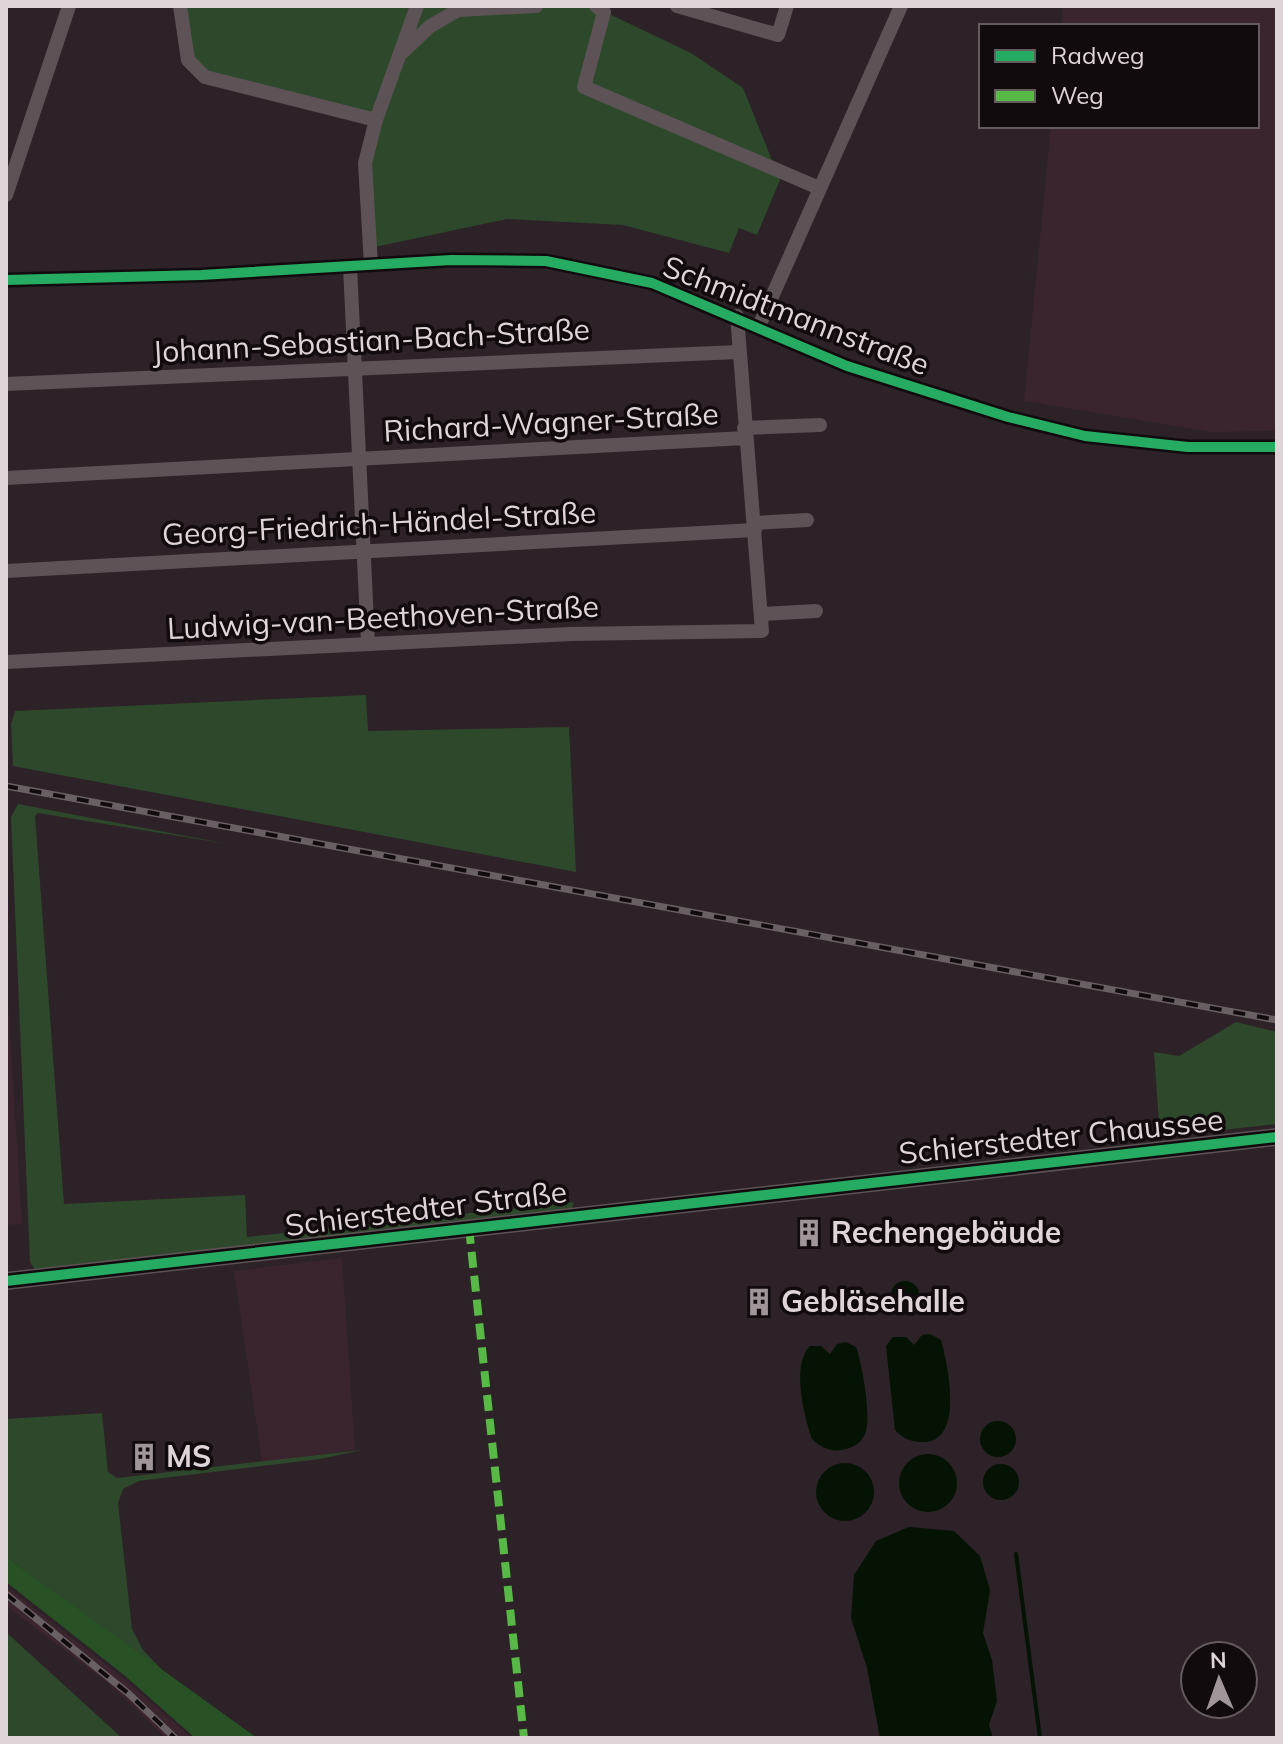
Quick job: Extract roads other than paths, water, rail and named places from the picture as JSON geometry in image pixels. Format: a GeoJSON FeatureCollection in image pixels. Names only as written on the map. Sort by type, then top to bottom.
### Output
{"type":"FeatureCollection","features":[{"type":"Feature","properties":{"kind":"street"},"geometry":{"type":"LineString","coordinates":[[6,195],[69,6]]}},
{"type":"Feature","properties":{"kind":"street"},"geometry":{"type":"LineString","coordinates":[[180,6],[188,60],[205,77],[376,120]]}},
{"type":"Feature","properties":{"kind":"street"},"geometry":{"type":"LineString","coordinates":[[371,265],[365,163],[376,120],[417,6]]}},
{"type":"Feature","properties":{"kind":"street"},"geometry":{"type":"LineString","coordinates":[[399,56],[429,27],[458,10],[536,6]]}},
{"type":"Feature","properties":{"kind":"street"},"geometry":{"type":"LineString","coordinates":[[677,6],[778,35],[787,6]]}},
{"type":"Feature","properties":{"kind":"street"},"geometry":{"type":"LineString","coordinates":[[759,326],[901,6]]}},
{"type":"Feature","properties":{"kind":"street"},"geometry":{"type":"LineString","coordinates":[[602,8],[584,87],[819,188]]}},
{"type":"Feature","properties":{"kind":"street","name":"Schmidtmannstraße"},"geometry":{"type":"LineString","coordinates":[[6,280],[350,267],[451,260],[546,261],[652,283],[737,316],[847,366],[954,402],[1085,436],[1188,447],[1277,447]]}},
{"type":"Feature","properties":{"kind":"street","name":"Richard-Wagner-Straße"},"geometry":{"type":"LineString","coordinates":[[350,267],[368,643]]}},
{"type":"Feature","properties":{"kind":"street"},"geometry":{"type":"LineString","coordinates":[[737,316],[761,614],[816,611]]}},
{"type":"Feature","properties":{"kind":"street","name":"Johann-Sebastian-Bach-Straße"},"geometry":{"type":"LineString","coordinates":[[6,384],[738,352]]}},
{"type":"Feature","properties":{"kind":"street","name":"Richard-Wagner-Straße"},"geometry":{"type":"LineString","coordinates":[[6,478],[360,460],[820,425]]}},
{"type":"Feature","properties":{"kind":"street","name":"Georg-Friedrich-Händel-Straße"},"geometry":{"type":"LineString","coordinates":[[6,571],[754,527],[807,520]]}},
{"type":"Feature","properties":{"kind":"street","name":"Ludwig-van-Beethoven-Straße"},"geometry":{"type":"LineString","coordinates":[[6,662],[571,634],[762,631],[761,614]]}},
{"type":"Feature","properties":{"kind":"street","name":"Schierstedter Chaussee"},"geometry":{"type":"LineString","coordinates":[[851,1184],[1277,1137]]}},
{"type":"Feature","properties":{"kind":"street","name":"Schierstedter Straße"},"geometry":{"type":"LineString","coordinates":[[6,1281],[851,1184]]}},
{"type":"Feature","properties":{"kind":"waterway"},"geometry":{"type":"LineString","coordinates":[[1016,1554],[1040,1738]]}},
{"type":"Feature","properties":{"kind":"railway"},"geometry":{"type":"LineString","coordinates":[[6,786],[1277,1020]]}},
{"type":"Feature","properties":{"kind":"railway"},"geometry":{"type":"LineString","coordinates":[[6,1594],[129,1694],[175,1738]]}},
{"type":"Feature","properties":{"kind":"place","name":"Rechengebäude"},"geometry":{"type":"Point","coordinates":[809,1233]}},
{"type":"Feature","properties":{"kind":"place","name":"Gebläsehalle"},"geometry":{"type":"Point","coordinates":[759,1302]}},
{"type":"Feature","properties":{"kind":"place","name":"MS"},"geometry":{"type":"Point","coordinates":[144,1457]}}]}
